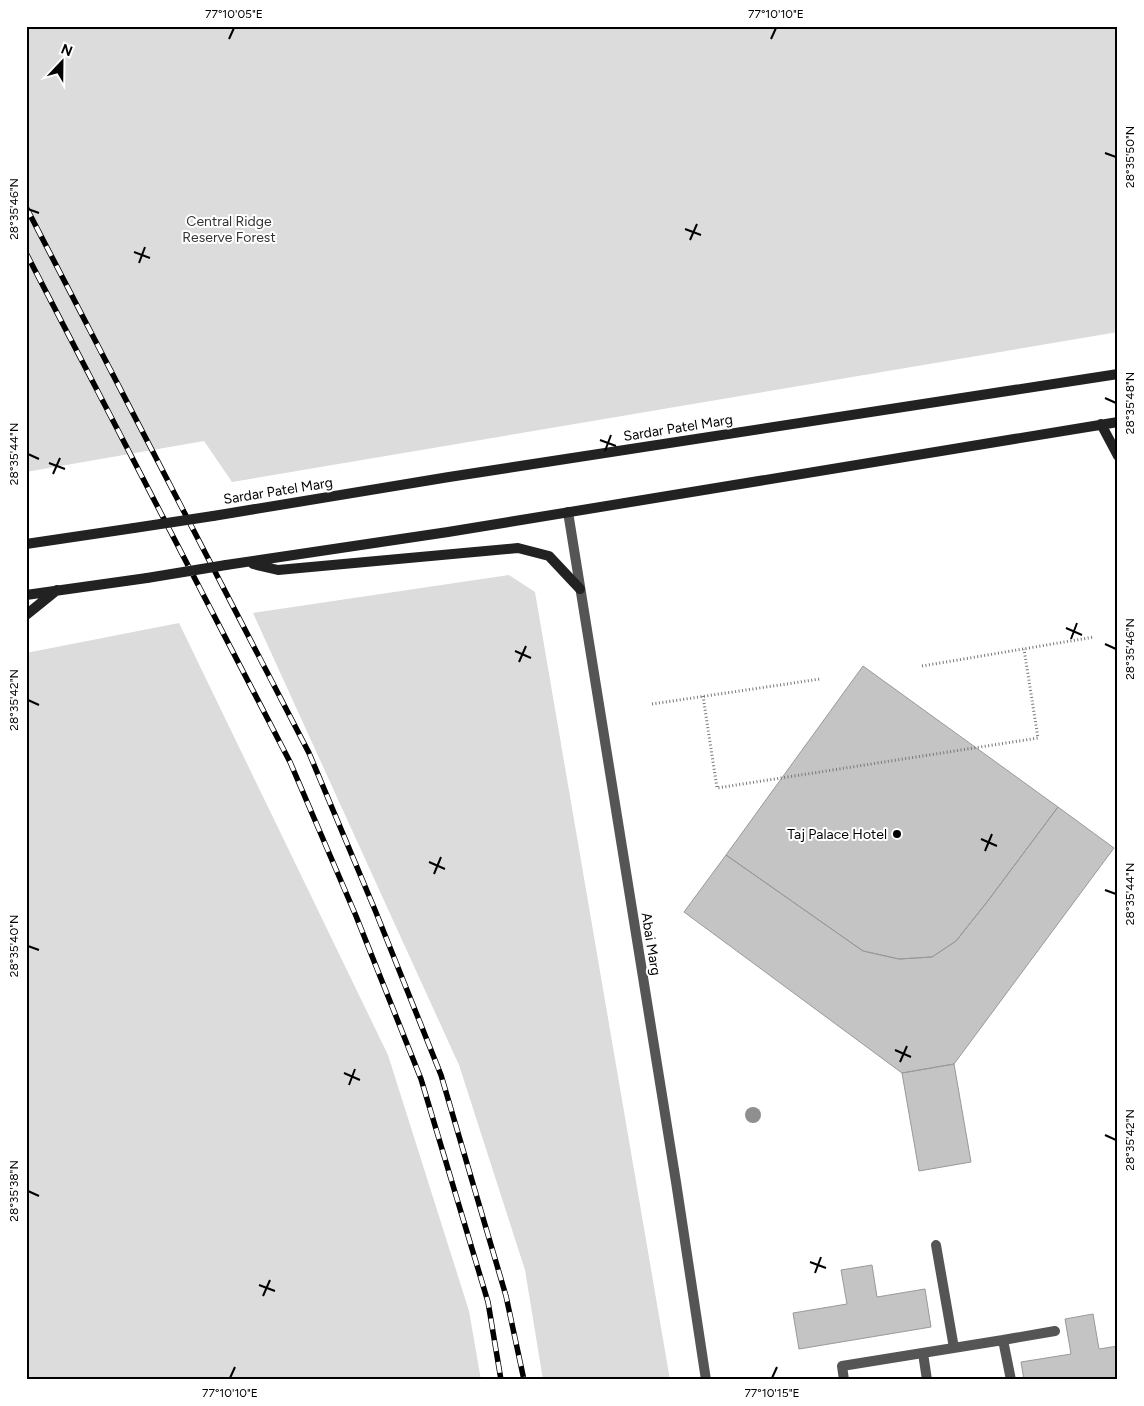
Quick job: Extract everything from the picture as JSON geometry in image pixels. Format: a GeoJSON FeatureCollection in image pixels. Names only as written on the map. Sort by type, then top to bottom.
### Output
{"type":"FeatureCollection","features":[{"type":"Feature","properties":{"kind":"main road","name":"Sardar Patel Marg"},"geometry":{"type":"LineString","coordinates":[[26,544],[1118,374]]}},
{"type":"Feature","properties":{"kind":"main road"},"geometry":{"type":"LineString","coordinates":[[26,595],[248,563],[1118,422]]}},
{"type":"Feature","properties":{"kind":"main road"},"geometry":{"type":"LineString","coordinates":[[1101,424],[1118,456]]}},
{"type":"Feature","properties":{"kind":"main road"},"geometry":{"type":"LineString","coordinates":[[248,563],[278,570],[518,548],[548,556],[580,589]]}},
{"type":"Feature","properties":{"kind":"main road"},"geometry":{"type":"LineString","coordinates":[[26,615],[58,590]]}},
{"type":"Feature","properties":{"kind":"street","name":"Abai Marg"},"geometry":{"type":"LineString","coordinates":[[568,512],[706,1380]]}},
{"type":"Feature","properties":{"kind":"street"},"geometry":{"type":"LineString","coordinates":[[936,1245],[954,1348]]}},
{"type":"Feature","properties":{"kind":"street"},"geometry":{"type":"LineString","coordinates":[[844,1380],[842,1366],[1055,1331]]}},
{"type":"Feature","properties":{"kind":"street"},"geometry":{"type":"LineString","coordinates":[[1003,1340],[1011,1380]]}},
{"type":"Feature","properties":{"kind":"street"},"geometry":{"type":"LineString","coordinates":[[923,1353],[927,1380]]}},
{"type":"Feature","properties":{"kind":"path"},"geometry":{"type":"LineString","coordinates":[[922,666],[1094,637]]}},
{"type":"Feature","properties":{"kind":"path"},"geometry":{"type":"LineString","coordinates":[[703,696],[718,788],[1038,738],[1024,649]]}},
{"type":"Feature","properties":{"kind":"path"},"geometry":{"type":"LineString","coordinates":[[652,704],[820,679]]}},
{"type":"Feature","properties":{"kind":"green space","name":"Central Ridge Reserve Forest"},"geometry":{"type":"Polygon","coordinates":[[[26,26],[1118,26],[1118,332],[232,482],[204,441],[26,472],[26,26]]]}},
{"type":"Feature","properties":{"kind":"green space"},"geometry":{"type":"Polygon","coordinates":[[[509,575],[535,592],[670,1380],[543,1380],[525,1270],[459,1065],[253,613],[509,575]]]}},
{"type":"Feature","properties":{"kind":"green space"},"geometry":{"type":"Polygon","coordinates":[[[179,623],[388,1055],[469,1311],[481,1380],[26,1380],[26,653],[179,623]]]}},
{"type":"Feature","properties":{"kind":"building"},"geometry":{"type":"Polygon","coordinates":[[[863,666],[1058,807],[956,941],[932,957],[899,959],[863,951],[726,855],[863,666]]]}},
{"type":"Feature","properties":{"kind":"building"},"geometry":{"type":"Polygon","coordinates":[[[1058,807],[1114,848],[954,1064],[902,1073],[684,912],[726,855],[863,951],[899,959],[932,957],[956,941],[1058,807]]]}},
{"type":"Feature","properties":{"kind":"building"},"geometry":{"type":"Polygon","coordinates":[[[954,1064],[971,1162],[919,1171],[902,1073],[954,1064]]]}},
{"type":"Feature","properties":{"kind":"building"},"geometry":{"type":"Polygon","coordinates":[[[872,1265],[877,1297],[925,1289],[931,1327],[799,1349],[793,1313],[847,1304],[841,1270],[872,1265]]]}},
{"type":"Feature","properties":{"kind":"building"},"geometry":{"type":"Polygon","coordinates":[[[1093,1314],[1099,1349],[1118,1346],[1118,1380],[1024,1380],[1021,1362],[1071,1354],[1065,1319],[1093,1314]]]}},
{"type":"Feature","properties":{"kind":"railway"},"geometry":{"type":"LineString","coordinates":[[26,207],[309,753],[375,910],[441,1075],[506,1296],[524,1380]]}},
{"type":"Feature","properties":{"kind":"railway"},"geometry":{"type":"LineString","coordinates":[[26,253],[290,762],[356,916],[421,1079],[488,1302],[501,1380]]}},
{"type":"Feature","properties":{"kind":"place","name":"Taj Palace Hotel"},"geometry":{"type":"Point","coordinates":[897,834]}}]}
